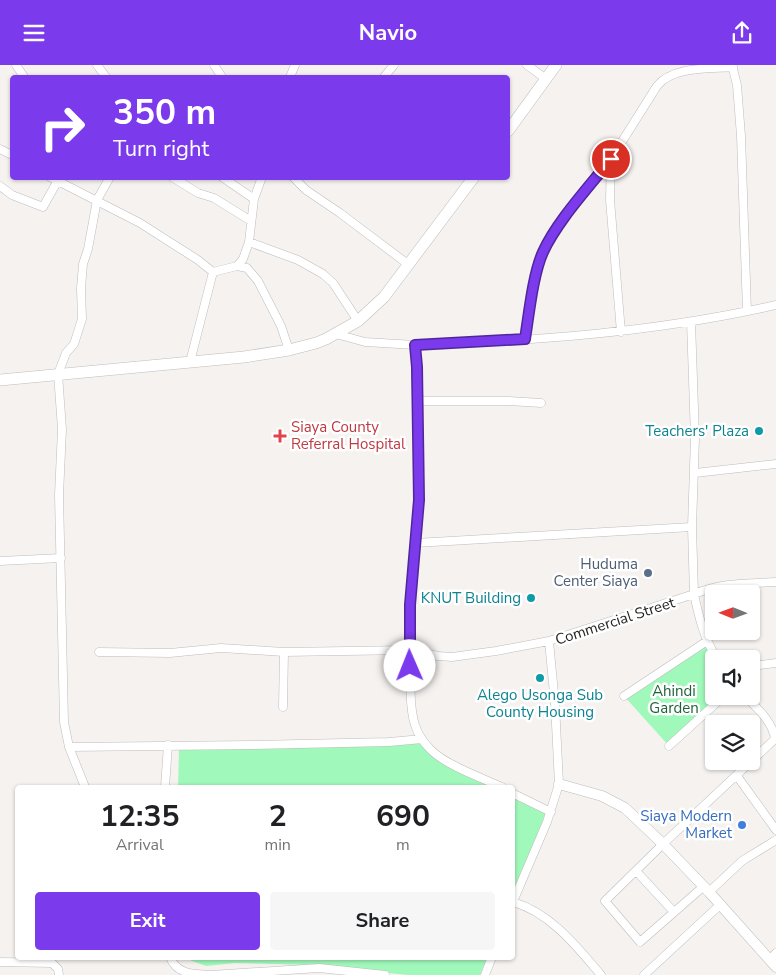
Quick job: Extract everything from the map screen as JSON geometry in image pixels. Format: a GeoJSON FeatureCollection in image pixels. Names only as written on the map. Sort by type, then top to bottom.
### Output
{"type":"FeatureCollection","features":[{"type":"Feature","properties":{"kind":"highway"},"geometry":{"type":"LineString","coordinates":[[510,128],[556,65]]}},
{"type":"Feature","properties":{"kind":"highway"},"geometry":{"type":"LineString","coordinates":[[0,379],[244,357],[289,350],[316,343],[358,321],[388,292],[472,180]]}},
{"type":"Feature","properties":{"kind":"main road"},"geometry":{"type":"LineString","coordinates":[[559,784],[615,801],[625,808],[663,844],[774,960]]}},
{"type":"Feature","properties":{"kind":"street"},"geometry":{"type":"LineString","coordinates":[[96,65],[104,75]]}},
{"type":"Feature","properties":{"kind":"street"},"geometry":{"type":"LineString","coordinates":[[386,75],[394,65]]}},
{"type":"Feature","properties":{"kind":"street"},"geometry":{"type":"LineString","coordinates":[[527,65],[546,79]]}},
{"type":"Feature","properties":{"kind":"street"},"geometry":{"type":"LineString","coordinates":[[525,339],[536,274],[543,252],[569,212],[611,159],[661,82],[683,72],[733,66],[737,85],[740,121],[747,311]]}},
{"type":"Feature","properties":{"kind":"street"},"geometry":{"type":"LineString","coordinates":[[611,159],[610,200],[621,332]]}},
{"type":"Feature","properties":{"kind":"street"},"geometry":{"type":"LineString","coordinates":[[0,186],[12,195],[43,207],[54,180],[140,223],[198,259],[213,272]]}},
{"type":"Feature","properties":{"kind":"street"},"geometry":{"type":"LineString","coordinates":[[84,785],[69,747],[64,722],[59,495],[62,429],[58,374],[66,353],[74,344],[82,319],[82,273],[97,200],[108,180]]}},
{"type":"Feature","properties":{"kind":"street"},"geometry":{"type":"LineString","coordinates":[[177,180],[198,193],[214,198],[251,221]]}},
{"type":"Feature","properties":{"kind":"street"},"geometry":{"type":"LineString","coordinates":[[226,180],[254,199]]}},
{"type":"Feature","properties":{"kind":"street"},"geometry":{"type":"LineString","coordinates":[[237,266],[243,259],[249,242],[254,199],[261,180]]}},
{"type":"Feature","properties":{"kind":"street"},"geometry":{"type":"LineString","coordinates":[[299,180],[306,191],[340,213],[409,265]]}},
{"type":"Feature","properties":{"kind":"street"},"geometry":{"type":"LineString","coordinates":[[249,242],[298,260],[323,274],[334,283],[358,321]]}},
{"type":"Feature","properties":{"kind":"street"},"geometry":{"type":"LineString","coordinates":[[213,272],[237,266],[247,268],[258,281],[281,325],[289,350]]}},
{"type":"Feature","properties":{"kind":"street"},"geometry":{"type":"LineString","coordinates":[[190,362],[213,272]]}},
{"type":"Feature","properties":{"kind":"street"},"geometry":{"type":"LineString","coordinates":[[336,334],[372,343],[415,345],[525,339],[621,332],[691,322],[776,305]]}},
{"type":"Feature","properties":{"kind":"street","name":"Commercial Street"},"geometry":{"type":"LineString","coordinates":[[515,898],[551,812],[559,784],[555,704],[549,641],[694,594],[692,527],[695,473],[691,322]]}},
{"type":"Feature","properties":{"kind":"street"},"geometry":{"type":"LineString","coordinates":[[415,345],[418,401],[419,500],[410,605],[409,650],[414,724],[422,739],[432,751],[443,759],[498,785]]}},
{"type":"Feature","properties":{"kind":"street"},"geometry":{"type":"LineString","coordinates":[[418,401],[540,403]]}},
{"type":"Feature","properties":{"kind":"street"},"geometry":{"type":"LineString","coordinates":[[695,473],[776,464]]}},
{"type":"Feature","properties":{"kind":"street"},"geometry":{"type":"LineString","coordinates":[[415,543],[692,527]]}},
{"type":"Feature","properties":{"kind":"street"},"geometry":{"type":"LineString","coordinates":[[0,561],[60,558]]}},
{"type":"Feature","properties":{"kind":"street"},"geometry":{"type":"LineString","coordinates":[[712,650],[706,641],[694,594],[729,583],[776,582]]}},
{"type":"Feature","properties":{"kind":"street"},"geometry":{"type":"LineString","coordinates":[[99,653],[170,653],[222,648],[284,652],[409,650],[438,656],[459,656],[549,641]]}},
{"type":"Feature","properties":{"kind":"street"},"geometry":{"type":"LineString","coordinates":[[624,696],[706,641]]}},
{"type":"Feature","properties":{"kind":"street"},"geometry":{"type":"LineString","coordinates":[[283,707],[284,652]]}},
{"type":"Feature","properties":{"kind":"street"},"geometry":{"type":"LineString","coordinates":[[760,665],[776,663]]}},
{"type":"Feature","properties":{"kind":"street"},"geometry":{"type":"LineString","coordinates":[[669,746],[714,705]]}},
{"type":"Feature","properties":{"kind":"street"},"geometry":{"type":"LineString","coordinates":[[754,705],[770,726],[775,739],[605,901],[640,942],[674,912],[742,861],[776,840]]}},
{"type":"Feature","properties":{"kind":"street"},"geometry":{"type":"LineString","coordinates":[[69,747],[389,742],[422,739]]}},
{"type":"Feature","properties":{"kind":"street"},"geometry":{"type":"LineString","coordinates":[[164,785],[168,745]]}},
{"type":"Feature","properties":{"kind":"street"},"geometry":{"type":"LineString","coordinates":[[737,776],[776,830]]}},
{"type":"Feature","properties":{"kind":"street"},"geometry":{"type":"LineString","coordinates":[[515,794],[551,812]]}},
{"type":"Feature","properties":{"kind":"street"},"geometry":{"type":"LineString","coordinates":[[636,871],[674,912]]}},
{"type":"Feature","properties":{"kind":"street"},"geometry":{"type":"LineString","coordinates":[[515,903],[526,905],[542,915],[577,947],[601,975]]}},
{"type":"Feature","properties":{"kind":"street"},"geometry":{"type":"LineString","coordinates":[[644,975],[721,904]]}},
{"type":"Feature","properties":{"kind":"street"},"geometry":{"type":"LineString","coordinates":[[171,960],[174,966],[179,970],[195,974],[319,971],[385,975]]}},
{"type":"Feature","properties":{"kind":"street"},"geometry":{"type":"LineString","coordinates":[[485,975],[491,960]]}},
{"type":"Feature","properties":{"kind":"street"},"geometry":{"type":"LineString","coordinates":[[0,962],[52,963],[58,969],[59,975]]}},
{"type":"Feature","properties":{"kind":"green space","name":"Ahindi Garden"},"geometry":{"type":"Polygon","coordinates":[[[703,643],[708,650],[705,650],[705,705],[715,705],[669,746],[624,696],[703,643]]]}},
{"type":"Feature","properties":{"kind":"green space"},"geometry":{"type":"Polygon","coordinates":[[[422,739],[445,763],[494,785],[178,785],[179,750],[422,739]]]}},
{"type":"Feature","properties":{"kind":"green space"},"geometry":{"type":"Polygon","coordinates":[[[515,795],[547,810],[515,890],[515,795]]]}},
{"type":"Feature","properties":{"kind":"green space"},"geometry":{"type":"Polygon","coordinates":[[[190,960],[486,960],[480,975],[408,975],[310,965],[235,963],[206,966],[190,960]]]}},
{"type":"Feature","properties":{"kind":"place","name":"Teachers' Plaza"},"geometry":{"type":"Point","coordinates":[759,431]}},
{"type":"Feature","properties":{"kind":"place","name":"Siaya County Referral Hospital"},"geometry":{"type":"Point","coordinates":[280,436]}},
{"type":"Feature","properties":{"kind":"place","name":"Huduma Center Siaya"},"geometry":{"type":"Point","coordinates":[648,573]}},
{"type":"Feature","properties":{"kind":"place","name":"KNUT Building"},"geometry":{"type":"Point","coordinates":[531,598]}},
{"type":"Feature","properties":{"kind":"place","name":"Alego Usonga Sub County Housing"},"geometry":{"type":"Point","coordinates":[540,678]}},
{"type":"Feature","properties":{"kind":"place","name":"Siaya Modern Market"},"geometry":{"type":"Point","coordinates":[742,825]}},
{"type":"Feature","properties":{"kind":"route"},"geometry":{"type":"LineString","coordinates":[[410,666],[410,605],[419,500],[415,345],[525,339],[536,274],[543,252],[569,212],[611,159]]}}]}
